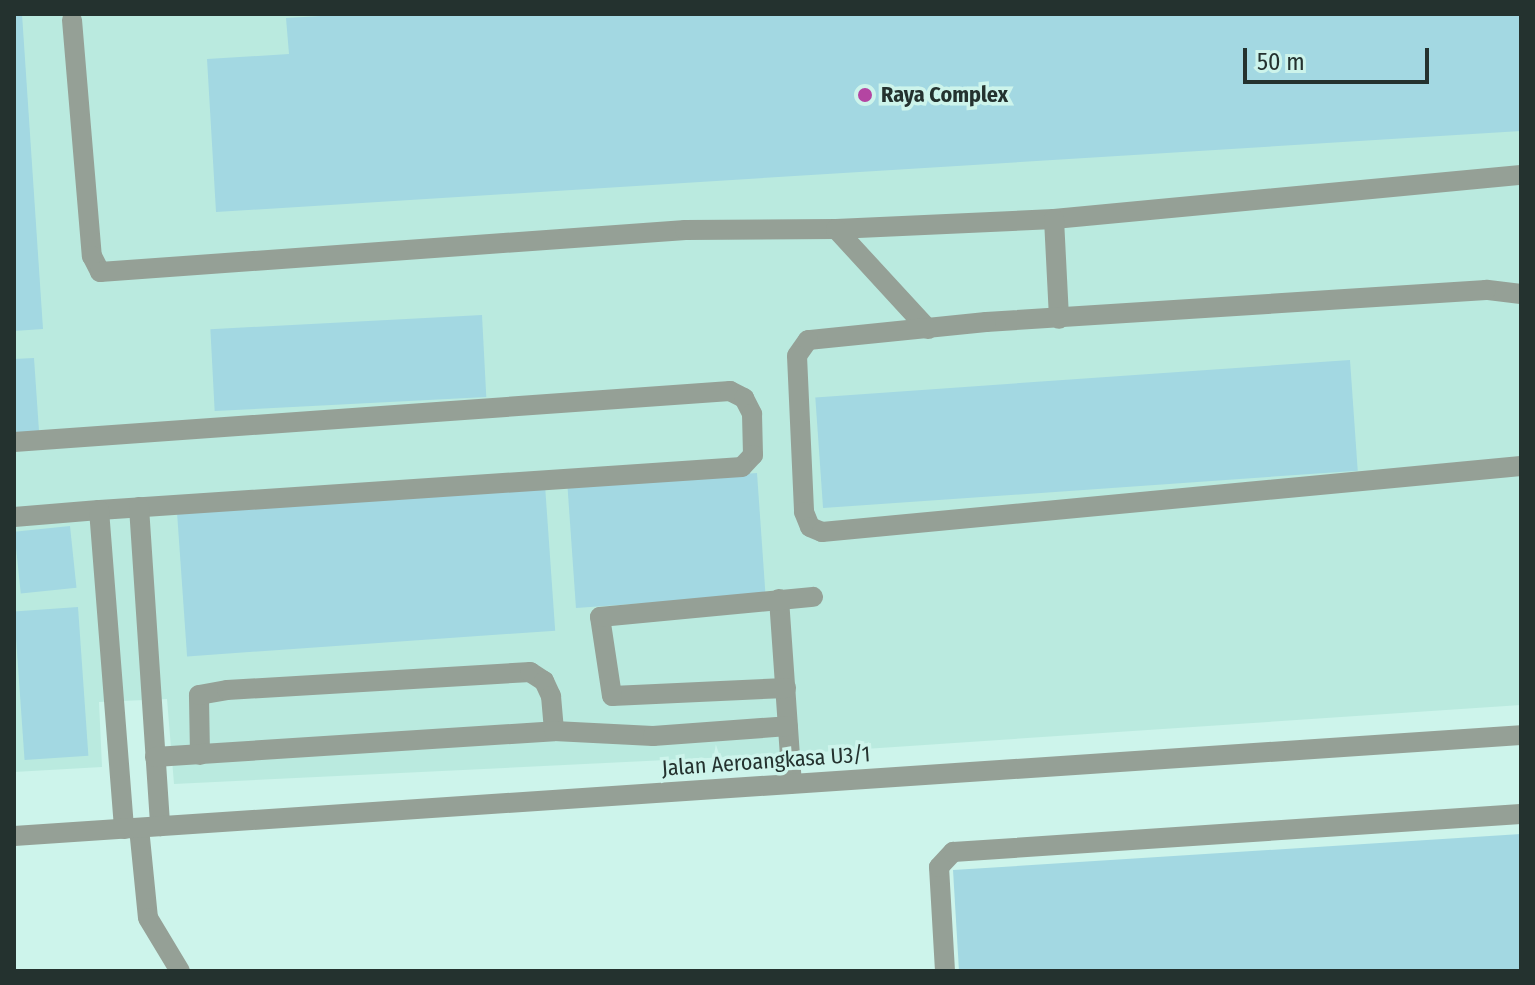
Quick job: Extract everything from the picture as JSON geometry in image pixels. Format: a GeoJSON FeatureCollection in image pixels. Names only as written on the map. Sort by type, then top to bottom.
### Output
{"type":"FeatureCollection","features":[{"type":"Feature","properties":{"kind":"street"},"geometry":{"type":"LineString","coordinates":[[72,20],[92,256],[100,272],[685,230],[836,229],[1054,219],[1521,175]]}},
{"type":"Feature","properties":{"kind":"street"},"geometry":{"type":"LineString","coordinates":[[1054,219],[1059,319]]}},
{"type":"Feature","properties":{"kind":"street"},"geometry":{"type":"LineString","coordinates":[[836,229],[928,329]]}},
{"type":"Feature","properties":{"kind":"street"},"geometry":{"type":"LineString","coordinates":[[1521,294],[1486,290],[928,329],[808,340],[797,356],[804,512],[810,527],[843,531],[1521,466]]}},
{"type":"Feature","properties":{"kind":"street"},"geometry":{"type":"LineString","coordinates":[[14,442],[730,391],[744,398],[752,414],[753,455],[742,467],[14,517]]}},
{"type":"Feature","properties":{"kind":"street"},"geometry":{"type":"LineString","coordinates":[[139,507],[160,826]]}},
{"type":"Feature","properties":{"kind":"street"},"geometry":{"type":"LineString","coordinates":[[99,510],[131,828],[148,918],[180,971]]}},
{"type":"Feature","properties":{"kind":"street"},"geometry":{"type":"LineString","coordinates":[[786,688],[612,696],[600,626],[603,614],[813,597]]}},
{"type":"Feature","properties":{"kind":"street"},"geometry":{"type":"LineString","coordinates":[[779,599],[792,784]]}},
{"type":"Feature","properties":{"kind":"street"},"geometry":{"type":"LineString","coordinates":[[200,755],[199,695],[227,690],[530,672],[544,681],[551,696],[554,731]]}},
{"type":"Feature","properties":{"kind":"street"},"geometry":{"type":"LineString","coordinates":[[155,757],[554,731],[653,736],[788,726]]}},
{"type":"Feature","properties":{"kind":"street","name":"Jalan Aeroangkasa U3/1"},"geometry":{"type":"LineString","coordinates":[[14,836],[1521,735]]}},
{"type":"Feature","properties":{"kind":"street"},"geometry":{"type":"LineString","coordinates":[[945,971],[939,867],[953,852],[1521,814]]}},
{"type":"Feature","properties":{"kind":"shaded area"},"geometry":{"type":"Polygon","coordinates":[[[14,14],[1521,14],[1521,705],[790,754],[174,784],[167,699],[99,702],[102,767],[14,772],[14,14]]]}},
{"type":"Feature","properties":{"kind":"building"},"geometry":{"type":"Polygon","coordinates":[[[14,14],[22,14],[43,329],[14,331],[14,14]]]}},
{"type":"Feature","properties":{"kind":"building","name":"Raya Complex"},"geometry":{"type":"Polygon","coordinates":[[[356,14],[1521,14],[1521,131],[216,212],[207,59],[289,54],[286,18],[356,14]]]}},
{"type":"Feature","properties":{"kind":"building"},"geometry":{"type":"Polygon","coordinates":[[[482,315],[486,397],[215,411],[210,329],[482,315]]]}},
{"type":"Feature","properties":{"kind":"building"},"geometry":{"type":"Polygon","coordinates":[[[34,358],[39,431],[14,433],[14,359],[34,358]]]}},
{"type":"Feature","properties":{"kind":"building"},"geometry":{"type":"Polygon","coordinates":[[[1350,360],[1358,471],[823,508],[815,397],[1350,360]]]}},
{"type":"Feature","properties":{"kind":"building"},"geometry":{"type":"Polygon","coordinates":[[[757,473],[766,595],[576,608],[567,486],[757,473]]]}},
{"type":"Feature","properties":{"kind":"building"},"geometry":{"type":"Polygon","coordinates":[[[545,485],[555,631],[187,656],[177,511],[545,485]]]}},
{"type":"Feature","properties":{"kind":"building"},"geometry":{"type":"Polygon","coordinates":[[[70,526],[76,588],[21,594],[14,532],[70,526]]]}},
{"type":"Feature","properties":{"kind":"building"},"geometry":{"type":"Polygon","coordinates":[[[78,607],[88,756],[25,760],[14,611],[78,607]]]}},
{"type":"Feature","properties":{"kind":"building"},"geometry":{"type":"Polygon","coordinates":[[[1521,834],[1521,971],[959,971],[953,870],[1521,834]]]}},
{"type":"Feature","properties":{"kind":"place","name":"Raya Complex"},"geometry":{"type":"Point","coordinates":[865,95]}}]}
